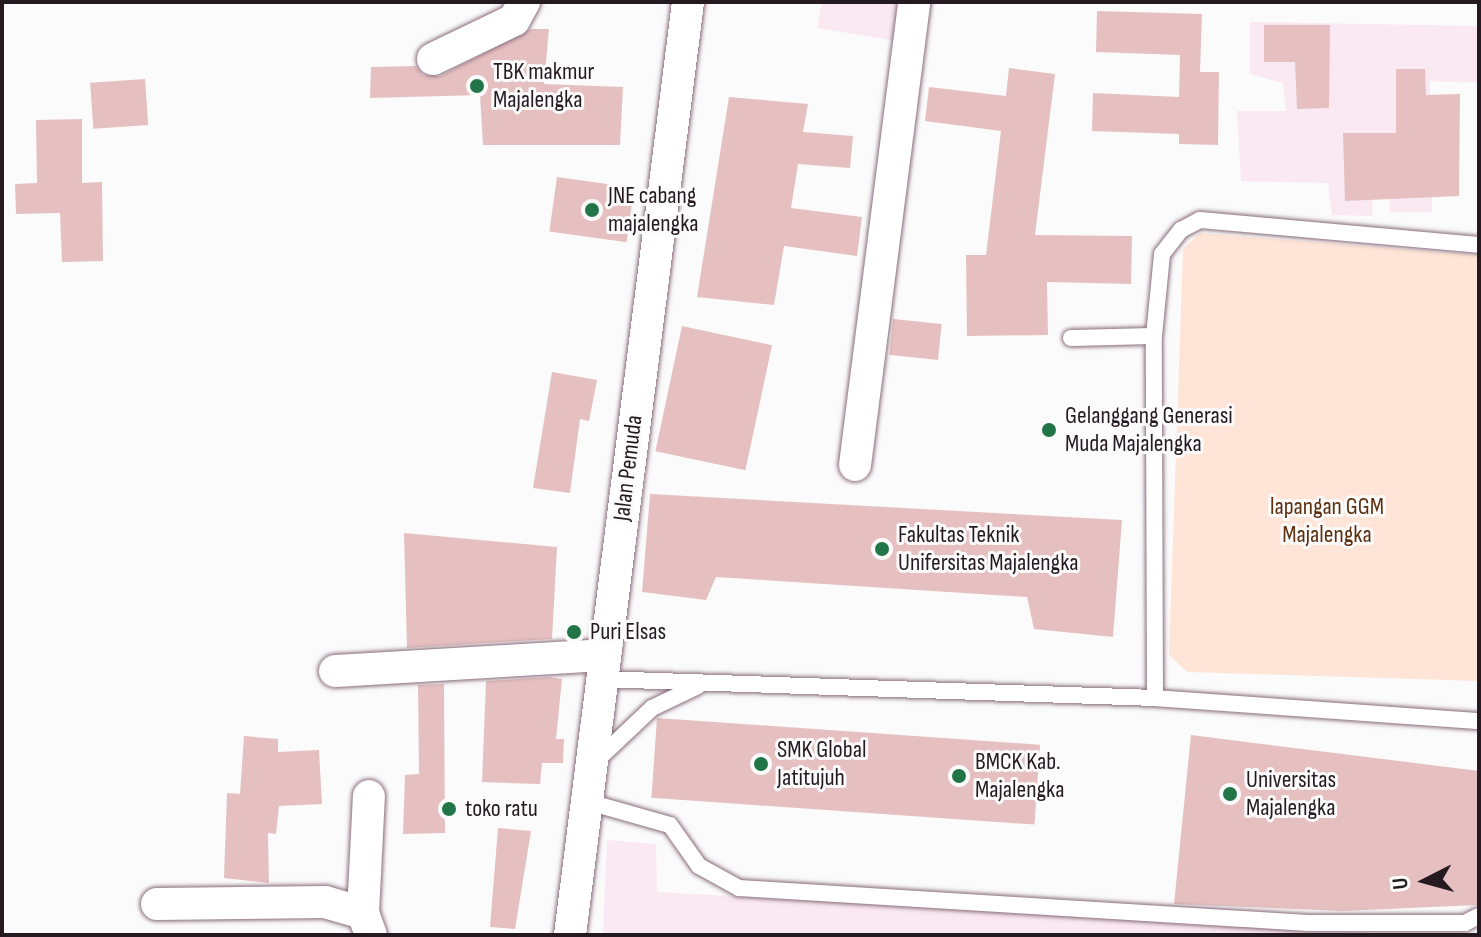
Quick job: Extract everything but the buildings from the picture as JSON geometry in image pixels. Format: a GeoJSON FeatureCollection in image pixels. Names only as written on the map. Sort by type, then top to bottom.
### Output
{"type":"FeatureCollection","features":[{"type":"Feature","properties":{"kind":"street"},"geometry":{"type":"LineString","coordinates":[[433,59],[514,20],[524,2]]}},
{"type":"Feature","properties":{"kind":"street","name":"Jalan Pemuda"},"geometry":{"type":"LineString","coordinates":[[570,935],[688,2]]}},
{"type":"Feature","properties":{"kind":"street"},"geometry":{"type":"LineString","coordinates":[[855,465],[914,2]]}},
{"type":"Feature","properties":{"kind":"street"},"geometry":{"type":"LineString","coordinates":[[335,671],[602,667]]}},
{"type":"Feature","properties":{"kind":"street"},"geometry":{"type":"LineString","coordinates":[[157,904],[325,902],[367,924],[369,796]]}},
{"type":"Feature","properties":{"kind":"lane"},"geometry":{"type":"LineString","coordinates":[[1155,698],[1154,336],[1162,254],[1181,230],[1200,220],[1479,245]]}},
{"type":"Feature","properties":{"kind":"lane"},"geometry":{"type":"LineString","coordinates":[[1071,338],[1154,336]]}},
{"type":"Feature","properties":{"kind":"lane"},"geometry":{"type":"LineString","coordinates":[[602,667],[700,685],[1155,698],[1479,721]]}},
{"type":"Feature","properties":{"kind":"lane"},"geometry":{"type":"LineString","coordinates":[[589,768],[652,708],[700,685]]}},
{"type":"Feature","properties":{"kind":"lane"},"geometry":{"type":"LineString","coordinates":[[585,801],[670,825],[699,866],[739,888],[1308,923],[1465,923],[1479,916]]}},
{"type":"Feature","properties":{"kind":"shaded area"},"geometry":{"type":"Polygon","coordinates":[[[822,2],[904,2],[897,41],[817,28],[822,2]]]}},
{"type":"Feature","properties":{"kind":"shaded area"},"geometry":{"type":"Polygon","coordinates":[[[1250,22],[1479,26],[1479,83],[1430,81],[1432,212],[1390,212],[1388,152],[1375,153],[1372,216],[1332,215],[1328,183],[1241,181],[1237,111],[1286,111],[1283,83],[1250,74],[1250,22]]]}},
{"type":"Feature","properties":{"kind":"shaded area"},"geometry":{"type":"Polygon","coordinates":[[[607,840],[656,844],[657,892],[1411,935],[603,935],[607,840]]]}},
{"type":"Feature","properties":{"kind":"green space","name":"lapangan GGM Majalengka"},"geometry":{"type":"Polygon","coordinates":[[[1200,233],[1479,255],[1479,681],[1187,672],[1169,655],[1183,249],[1200,233]]]}},
{"type":"Feature","properties":{"kind":"place","name":"TBK makmur Majalengka"},"geometry":{"type":"Point","coordinates":[477,86]}},
{"type":"Feature","properties":{"kind":"place","name":"JNE cabang majalengka"},"geometry":{"type":"Point","coordinates":[592,210]}},
{"type":"Feature","properties":{"kind":"place","name":"Gelanggang Generasi Muda Majalengka"},"geometry":{"type":"Point","coordinates":[1049,430]}},
{"type":"Feature","properties":{"kind":"place","name":"Fakultas Teknik Unifersitas Majalengka"},"geometry":{"type":"Point","coordinates":[882,549]}},
{"type":"Feature","properties":{"kind":"place","name":"Puri Elsas"},"geometry":{"type":"Point","coordinates":[574,632]}},
{"type":"Feature","properties":{"kind":"place","name":"SMK Global Jatitujuh"},"geometry":{"type":"Point","coordinates":[761,764]}},
{"type":"Feature","properties":{"kind":"place","name":"BMCK Kab. Majalengka"},"geometry":{"type":"Point","coordinates":[959,776]}},
{"type":"Feature","properties":{"kind":"place","name":"Universitas Majalengka"},"geometry":{"type":"Point","coordinates":[1230,794]}},
{"type":"Feature","properties":{"kind":"place","name":"toko ratu"},"geometry":{"type":"Point","coordinates":[449,809]}}]}
